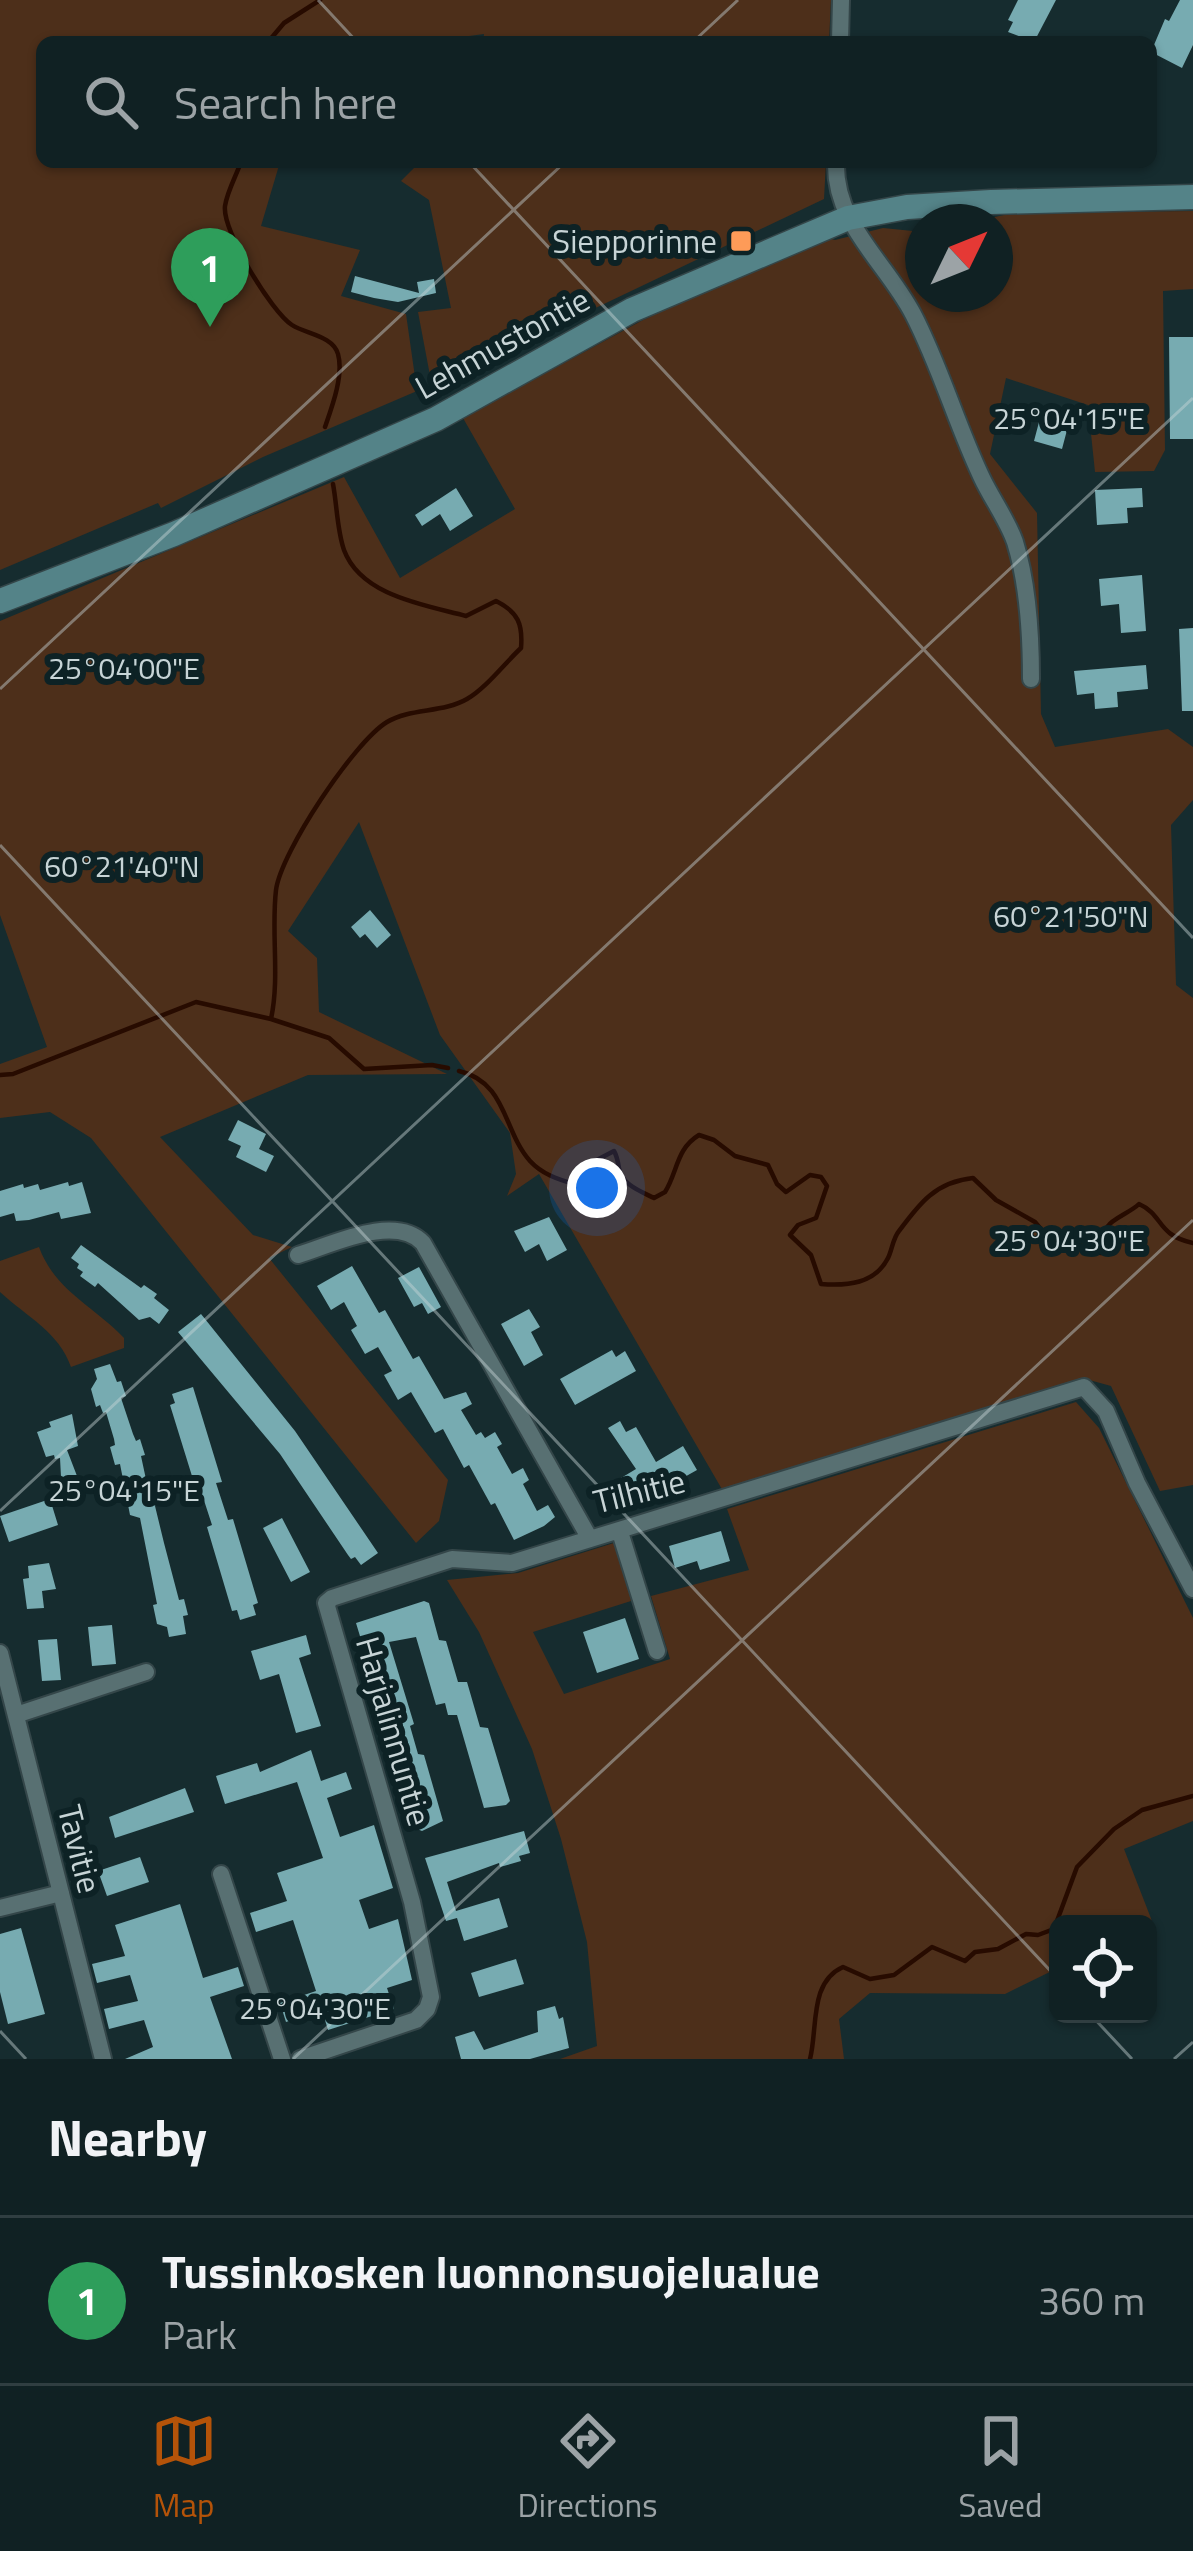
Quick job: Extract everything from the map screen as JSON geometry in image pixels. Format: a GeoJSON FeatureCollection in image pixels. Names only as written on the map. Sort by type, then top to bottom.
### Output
{"type":"FeatureCollection","features":[{"type":"Feature","properties":{"kind":"main road","name":"Lehmustontie"},"geometry":{"type":"LineString","coordinates":[[0,601],[174,534],[436,418],[632,310],[848,218],[907,207],[1193,197]]}},
{"type":"Feature","properties":{"kind":"street"},"geometry":{"type":"LineString","coordinates":[[840,36],[841,0]]}},
{"type":"Feature","properties":{"kind":"street"},"geometry":{"type":"LineString","coordinates":[[836,168],[836,185],[848,218],[892,276],[916,319],[981,477],[1015,541],[1031,638],[1031,679]]}},
{"type":"Feature","properties":{"kind":"street","name":"Tilhitie"},"geometry":{"type":"LineString","coordinates":[[298,1255],[364,1235],[414,1233],[590,1539],[1084,1388],[1106,1411],[1137,1483],[1193,1589]]}},
{"type":"Feature","properties":{"kind":"street"},"geometry":{"type":"LineString","coordinates":[[620,1532],[657,1651]]}},
{"type":"Feature","properties":{"kind":"street","name":"Harjalinnuntie"},"geometry":{"type":"LineString","coordinates":[[300,2059],[337,2054],[416,2020],[431,1996],[412,1902],[326,1603],[452,1559],[512,1563],[590,1539]]}},
{"type":"Feature","properties":{"kind":"street","name":"Tavitie"},"geometry":{"type":"LineString","coordinates":[[0,1653],[103,2059]]}},
{"type":"Feature","properties":{"kind":"street"},"geometry":{"type":"LineString","coordinates":[[16,1714],[146,1672]]}},
{"type":"Feature","properties":{"kind":"street"},"geometry":{"type":"LineString","coordinates":[[221,1874],[281,2059]]}},
{"type":"Feature","properties":{"kind":"street"},"geometry":{"type":"LineString","coordinates":[[0,1908],[61,1893]]}},
{"type":"Feature","properties":{"kind":"shaded area"},"geometry":{"type":"Polygon","coordinates":[[[0,0],[831,0],[829,36],[36,36],[36,168],[278,168],[261,226],[360,250],[341,296],[406,314],[417,391],[263,457],[161,508],[158,503],[0,570],[0,0]]]}},
{"type":"Feature","properties":{"kind":"shaded area"},"geometry":{"type":"Polygon","coordinates":[[[414,168],[826,168],[824,199],[432,386],[418,312],[451,308],[429,200],[401,181],[414,168]]]}},
{"type":"Feature","properties":{"kind":"shaded area"},"geometry":{"type":"Polygon","coordinates":[[[1193,211],[1193,289],[1163,291],[1165,450],[1154,471],[1095,472],[1088,405],[1006,378],[990,454],[1037,513],[1041,714],[1055,747],[1168,729],[1193,747],[1193,800],[1171,825],[1176,985],[1193,998],[1193,1485],[1160,1491],[1111,1386],[1082,1378],[723,1491],[539,1174],[507,1196],[516,1174],[510,1133],[440,1035],[359,822],[288,931],[317,958],[319,1012],[447,1074],[308,1075],[160,1137],[253,1235],[292,1247],[269,1258],[448,1480],[439,1521],[416,1543],[91,1138],[50,1112],[0,1118],[0,1064],[47,1047],[0,915],[0,621],[344,477],[400,578],[515,509],[463,418],[641,321],[821,236],[835,240],[883,228],[905,230],[905,312],[1013,312],[1014,213],[1193,211]]]}},
{"type":"Feature","properties":{"kind":"shaded area"},"geometry":{"type":"Polygon","coordinates":[[[39,1247],[65,1287],[124,1338],[124,1348],[71,1367],[50,1334],[0,1292],[0,1261],[39,1247]]]}},
{"type":"Feature","properties":{"kind":"shaded area"},"geometry":{"type":"Polygon","coordinates":[[[1076,1402],[1099,1428],[1193,1618],[1193,1821],[1124,1849],[1150,1915],[1049,1915],[1049,1972],[1005,1994],[870,1993],[839,2019],[844,2059],[560,2059],[597,2046],[587,1942],[532,1749],[479,1632],[447,1580],[518,1573],[617,1542],[631,1601],[533,1632],[564,1694],[670,1659],[651,1596],[749,1570],[727,1509],[1076,1402]]]}},
{"type":"Feature","properties":{"kind":"building"},"geometry":{"type":"Polygon","coordinates":[[[1018,0],[1056,0],[1037,36],[1008,32],[1013,22],[1008,20],[1018,0]]]}},
{"type":"Feature","properties":{"kind":"building"},"geometry":{"type":"Polygon","coordinates":[[[1180,0],[1193,0],[1193,45],[1182,68],[1157,55],[1157,38],[1165,19],[1169,21],[1180,0]]]}},
{"type":"Feature","properties":{"kind":"building"},"geometry":{"type":"Polygon","coordinates":[[[355,276],[419,293],[417,282],[434,279],[436,293],[398,302],[374,298],[351,292],[355,276]]]}},
{"type":"Feature","properties":{"kind":"building"},"geometry":{"type":"Polygon","coordinates":[[[1169,337],[1193,337],[1193,439],[1170,439],[1169,337]]]}},
{"type":"Feature","properties":{"kind":"building"},"geometry":{"type":"Polygon","coordinates":[[[1043,407],[1071,415],[1062,449],[1034,441],[1043,407]]]}},
{"type":"Feature","properties":{"kind":"building"},"geometry":{"type":"Polygon","coordinates":[[[456,488],[473,516],[450,531],[440,514],[422,526],[415,515],[456,488]]]}},
{"type":"Feature","properties":{"kind":"building"},"geometry":{"type":"Polygon","coordinates":[[[1142,488],[1143,507],[1127,508],[1128,523],[1097,525],[1095,490],[1142,488]]]}},
{"type":"Feature","properties":{"kind":"building"},"geometry":{"type":"Polygon","coordinates":[[[1142,575],[1146,631],[1121,633],[1119,604],[1101,606],[1099,579],[1142,575]]]}},
{"type":"Feature","properties":{"kind":"building"},"geometry":{"type":"Polygon","coordinates":[[[1193,628],[1193,711],[1182,711],[1179,629],[1193,628]]]}},
{"type":"Feature","properties":{"kind":"building"},"geometry":{"type":"Polygon","coordinates":[[[1146,665],[1148,689],[1117,692],[1118,707],[1095,709],[1094,693],[1077,695],[1074,671],[1146,665]]]}},
{"type":"Feature","properties":{"kind":"building"},"geometry":{"type":"Polygon","coordinates":[[[370,910],[391,935],[377,948],[351,927],[370,910]]]}},
{"type":"Feature","properties":{"kind":"building"},"geometry":{"type":"Polygon","coordinates":[[[238,1120],[266,1134],[259,1149],[274,1156],[266,1172],[236,1157],[241,1146],[228,1140],[238,1120]]]}},
{"type":"Feature","properties":{"kind":"building"},"geometry":{"type":"Polygon","coordinates":[[[68,1182],[69,1186],[82,1182],[91,1213],[61,1219],[59,1212],[16,1221],[14,1213],[0,1217],[0,1191],[23,1184],[24,1188],[38,1184],[40,1190],[68,1182]]]}},
{"type":"Feature","properties":{"kind":"building"},"geometry":{"type":"Polygon","coordinates":[[[549,1217],[567,1250],[547,1261],[539,1244],[525,1252],[514,1231],[549,1217]]]}},
{"type":"Feature","properties":{"kind":"building"},"geometry":{"type":"Polygon","coordinates":[[[81,1245],[141,1288],[144,1285],[157,1294],[154,1298],[169,1310],[159,1324],[150,1317],[139,1320],[98,1283],[95,1287],[80,1276],[79,1264],[71,1258],[81,1245]]]}},
{"type":"Feature","properties":{"kind":"building"},"geometry":{"type":"Polygon","coordinates":[[[352,1266],[379,1313],[385,1310],[413,1359],[419,1356],[444,1399],[466,1392],[472,1404],[461,1410],[476,1435],[481,1432],[485,1438],[495,1432],[502,1444],[497,1447],[512,1474],[523,1468],[529,1480],[523,1484],[537,1511],[548,1505],[555,1517],[544,1526],[514,1540],[495,1503],[491,1505],[469,1465],[464,1468],[443,1429],[435,1433],[411,1392],[398,1400],[384,1375],[392,1371],[378,1347],[365,1354],[351,1330],[357,1326],[344,1302],[331,1310],[317,1286],[352,1266]]]}},
{"type":"Feature","properties":{"kind":"building"},"geometry":{"type":"Polygon","coordinates":[[[419,1267],[441,1307],[428,1314],[422,1303],[414,1307],[398,1278],[419,1267]]]}},
{"type":"Feature","properties":{"kind":"building"},"geometry":{"type":"Polygon","coordinates":[[[529,1309],[540,1327],[531,1332],[543,1355],[524,1366],[501,1324],[529,1309]]]}},
{"type":"Feature","properties":{"kind":"building"},"geometry":{"type":"Polygon","coordinates":[[[201,1314],[295,1431],[378,1553],[361,1565],[348,1555],[280,1454],[178,1332],[201,1314]]]}},
{"type":"Feature","properties":{"kind":"building"},"geometry":{"type":"Polygon","coordinates":[[[612,1350],[616,1357],[625,1351],[636,1371],[575,1405],[560,1379],[612,1350]]]}},
{"type":"Feature","properties":{"kind":"building"},"geometry":{"type":"Polygon","coordinates":[[[110,1364],[117,1382],[121,1381],[126,1396],[121,1398],[145,1455],[141,1456],[147,1484],[155,1489],[160,1504],[155,1506],[164,1543],[179,1600],[184,1599],[188,1615],[183,1616],[186,1634],[169,1637],[167,1627],[157,1624],[140,1518],[130,1515],[120,1464],[115,1465],[110,1447],[115,1445],[106,1412],[96,1407],[91,1389],[97,1379],[94,1369],[110,1364]]]}},
{"type":"Feature","properties":{"kind":"building"},"geometry":{"type":"Polygon","coordinates":[[[193,1387],[222,1482],[216,1483],[228,1520],[233,1519],[258,1603],[253,1605],[256,1615],[240,1620],[237,1610],[232,1611],[207,1527],[212,1525],[170,1405],[175,1403],[172,1394],[193,1387]]]}},
{"type":"Feature","properties":{"kind":"building"},"geometry":{"type":"Polygon","coordinates":[[[72,1414],[78,1446],[67,1450],[77,1476],[61,1477],[60,1458],[46,1457],[37,1432],[72,1414]]]}},
{"type":"Feature","properties":{"kind":"building"},"geometry":{"type":"Polygon","coordinates":[[[620,1421],[626,1432],[636,1427],[656,1462],[683,1446],[697,1470],[672,1484],[665,1473],[615,1503],[606,1487],[636,1469],[608,1428],[620,1421]]]}},
{"type":"Feature","properties":{"kind":"building"},"geometry":{"type":"Polygon","coordinates":[[[50,1499],[58,1525],[9,1542],[0,1516],[50,1499]]]}},
{"type":"Feature","properties":{"kind":"building"},"geometry":{"type":"Polygon","coordinates":[[[282,1518],[310,1572],[291,1582],[263,1528],[282,1518]]]}},
{"type":"Feature","properties":{"kind":"building"},"geometry":{"type":"Polygon","coordinates":[[[721,1531],[730,1561],[700,1570],[697,1561],[675,1568],[669,1546],[721,1531]]]}},
{"type":"Feature","properties":{"kind":"building"},"geometry":{"type":"Polygon","coordinates":[[[49,1563],[56,1589],[42,1591],[44,1608],[27,1609],[23,1579],[29,1578],[28,1566],[49,1563]]]}},
{"type":"Feature","properties":{"kind":"building"},"geometry":{"type":"Polygon","coordinates":[[[429,1603],[439,1640],[446,1641],[458,1682],[467,1682],[480,1727],[488,1728],[510,1801],[484,1808],[457,1715],[448,1715],[445,1703],[436,1705],[416,1637],[389,1642],[414,1724],[410,1726],[418,1754],[424,1755],[443,1821],[422,1831],[417,1829],[398,1762],[402,1761],[396,1733],[389,1732],[356,1623],[429,1603]]]}},
{"type":"Feature","properties":{"kind":"building"},"geometry":{"type":"Polygon","coordinates":[[[625,1618],[639,1659],[597,1673],[583,1632],[625,1618]]]}},
{"type":"Feature","properties":{"kind":"building"},"geometry":{"type":"Polygon","coordinates":[[[112,1625],[116,1664],[92,1666],[88,1627],[112,1625]]]}},
{"type":"Feature","properties":{"kind":"building"},"geometry":{"type":"Polygon","coordinates":[[[306,1635],[311,1654],[299,1658],[321,1726],[296,1733],[279,1674],[260,1680],[251,1651],[306,1635]]]}},
{"type":"Feature","properties":{"kind":"building"},"geometry":{"type":"Polygon","coordinates":[[[57,1639],[61,1680],[42,1681],[38,1640],[57,1639]]]}},
{"type":"Feature","properties":{"kind":"building"},"geometry":{"type":"Polygon","coordinates":[[[311,1750],[321,1781],[346,1772],[352,1789],[327,1798],[340,1837],[374,1825],[393,1888],[359,1900],[369,1929],[398,1919],[412,1980],[387,1988],[394,2009],[328,2030],[322,2010],[286,2022],[280,2003],[316,1991],[293,1920],[256,1932],[250,1913],[287,1901],[277,1873],[323,1858],[297,1782],[225,1804],[216,1776],[257,1763],[260,1772],[311,1750]]]}},
{"type":"Feature","properties":{"kind":"building"},"geometry":{"type":"Polygon","coordinates":[[[185,1788],[194,1812],[115,1838],[109,1817],[185,1788]]]}},
{"type":"Feature","properties":{"kind":"building"},"geometry":{"type":"Polygon","coordinates":[[[524,1831],[530,1853],[519,1856],[521,1861],[500,1867],[499,1863],[447,1882],[456,1911],[499,1898],[508,1927],[464,1941],[457,1918],[446,1921],[425,1858],[524,1831]]]}},
{"type":"Feature","properties":{"kind":"building"},"geometry":{"type":"Polygon","coordinates":[[[140,1857],[149,1882],[107,1896],[98,1871],[140,1857]]]}},
{"type":"Feature","properties":{"kind":"building"},"geometry":{"type":"Polygon","coordinates":[[[180,1904],[203,1978],[238,1967],[244,1986],[210,1997],[232,2059],[125,2059],[153,2047],[144,2020],[109,2029],[104,2009],[138,2001],[130,1975],[97,1983],[92,1964],[125,1956],[115,1925],[180,1904]]]}},
{"type":"Feature","properties":{"kind":"building"},"geometry":{"type":"Polygon","coordinates":[[[21,1928],[45,2014],[8,2024],[0,1992],[0,1934],[21,1928]]]}},
{"type":"Feature","properties":{"kind":"building"},"geometry":{"type":"Polygon","coordinates":[[[516,1959],[524,1984],[479,1997],[471,1973],[516,1959]]]}},
{"type":"Feature","properties":{"kind":"building"},"geometry":{"type":"Polygon","coordinates":[[[555,2006],[559,2019],[563,2017],[569,2048],[530,2059],[461,2059],[455,2037],[474,2031],[484,2050],[538,2032],[537,2011],[555,2006]]]}},
{"type":"Feature","properties":{"kind":"waterway"},"geometry":{"type":"LineString","coordinates":[[273,36],[284,23],[320,0]]}},
{"type":"Feature","properties":{"kind":"waterway"},"geometry":{"type":"LineString","coordinates":[[239,168],[225,206],[239,251],[283,317],[331,343],[338,354],[338,381],[325,427]]}},
{"type":"Feature","properties":{"kind":"waterway"},"geometry":{"type":"LineString","coordinates":[[271,1019],[276,890],[291,851],[321,799],[356,751],[387,722],[467,699],[521,648],[517,620],[496,601],[466,616],[396,596],[364,578],[344,550],[333,484]]}},
{"type":"Feature","properties":{"kind":"waterway"},"geometry":{"type":"LineString","coordinates":[[0,1075],[13,1074],[196,1002],[329,1038],[364,1069],[448,1068]]}},
{"type":"Feature","properties":{"kind":"waterway"},"geometry":{"type":"LineString","coordinates":[[459,1071],[487,1085],[530,1161],[545,1173],[574,1184],[587,1176],[593,1162],[614,1151],[624,1179],[654,1198],[665,1192],[682,1154],[699,1135],[735,1156],[768,1165],[786,1192],[810,1175],[821,1177],[827,1186],[816,1218],[798,1225],[790,1235],[811,1255],[821,1284],[850,1284],[876,1273],[921,1203],[948,1184],[973,1178],[996,1200],[1035,1222],[1050,1240],[1101,1253],[1108,1226],[1139,1204],[1172,1235],[1193,1243]]}},
{"type":"Feature","properties":{"kind":"waterway"},"geometry":{"type":"LineString","coordinates":[[810,2059],[820,1995],[832,1974],[843,1967],[870,1979],[894,1975],[932,1947],[965,1961],[975,1952],[1054,1929],[1077,1867],[1114,1829],[1142,1810],[1193,1796]]}},
{"type":"Feature","properties":{"kind":"place","name":"Siepporinne"},"geometry":{"type":"Point","coordinates":[741,241]}},
{"type":"Feature","properties":{"kind":"place","name":"Tussinkosken luonnonsuojelualue"},"geometry":{"type":"Point","coordinates":[210,327]}}]}
